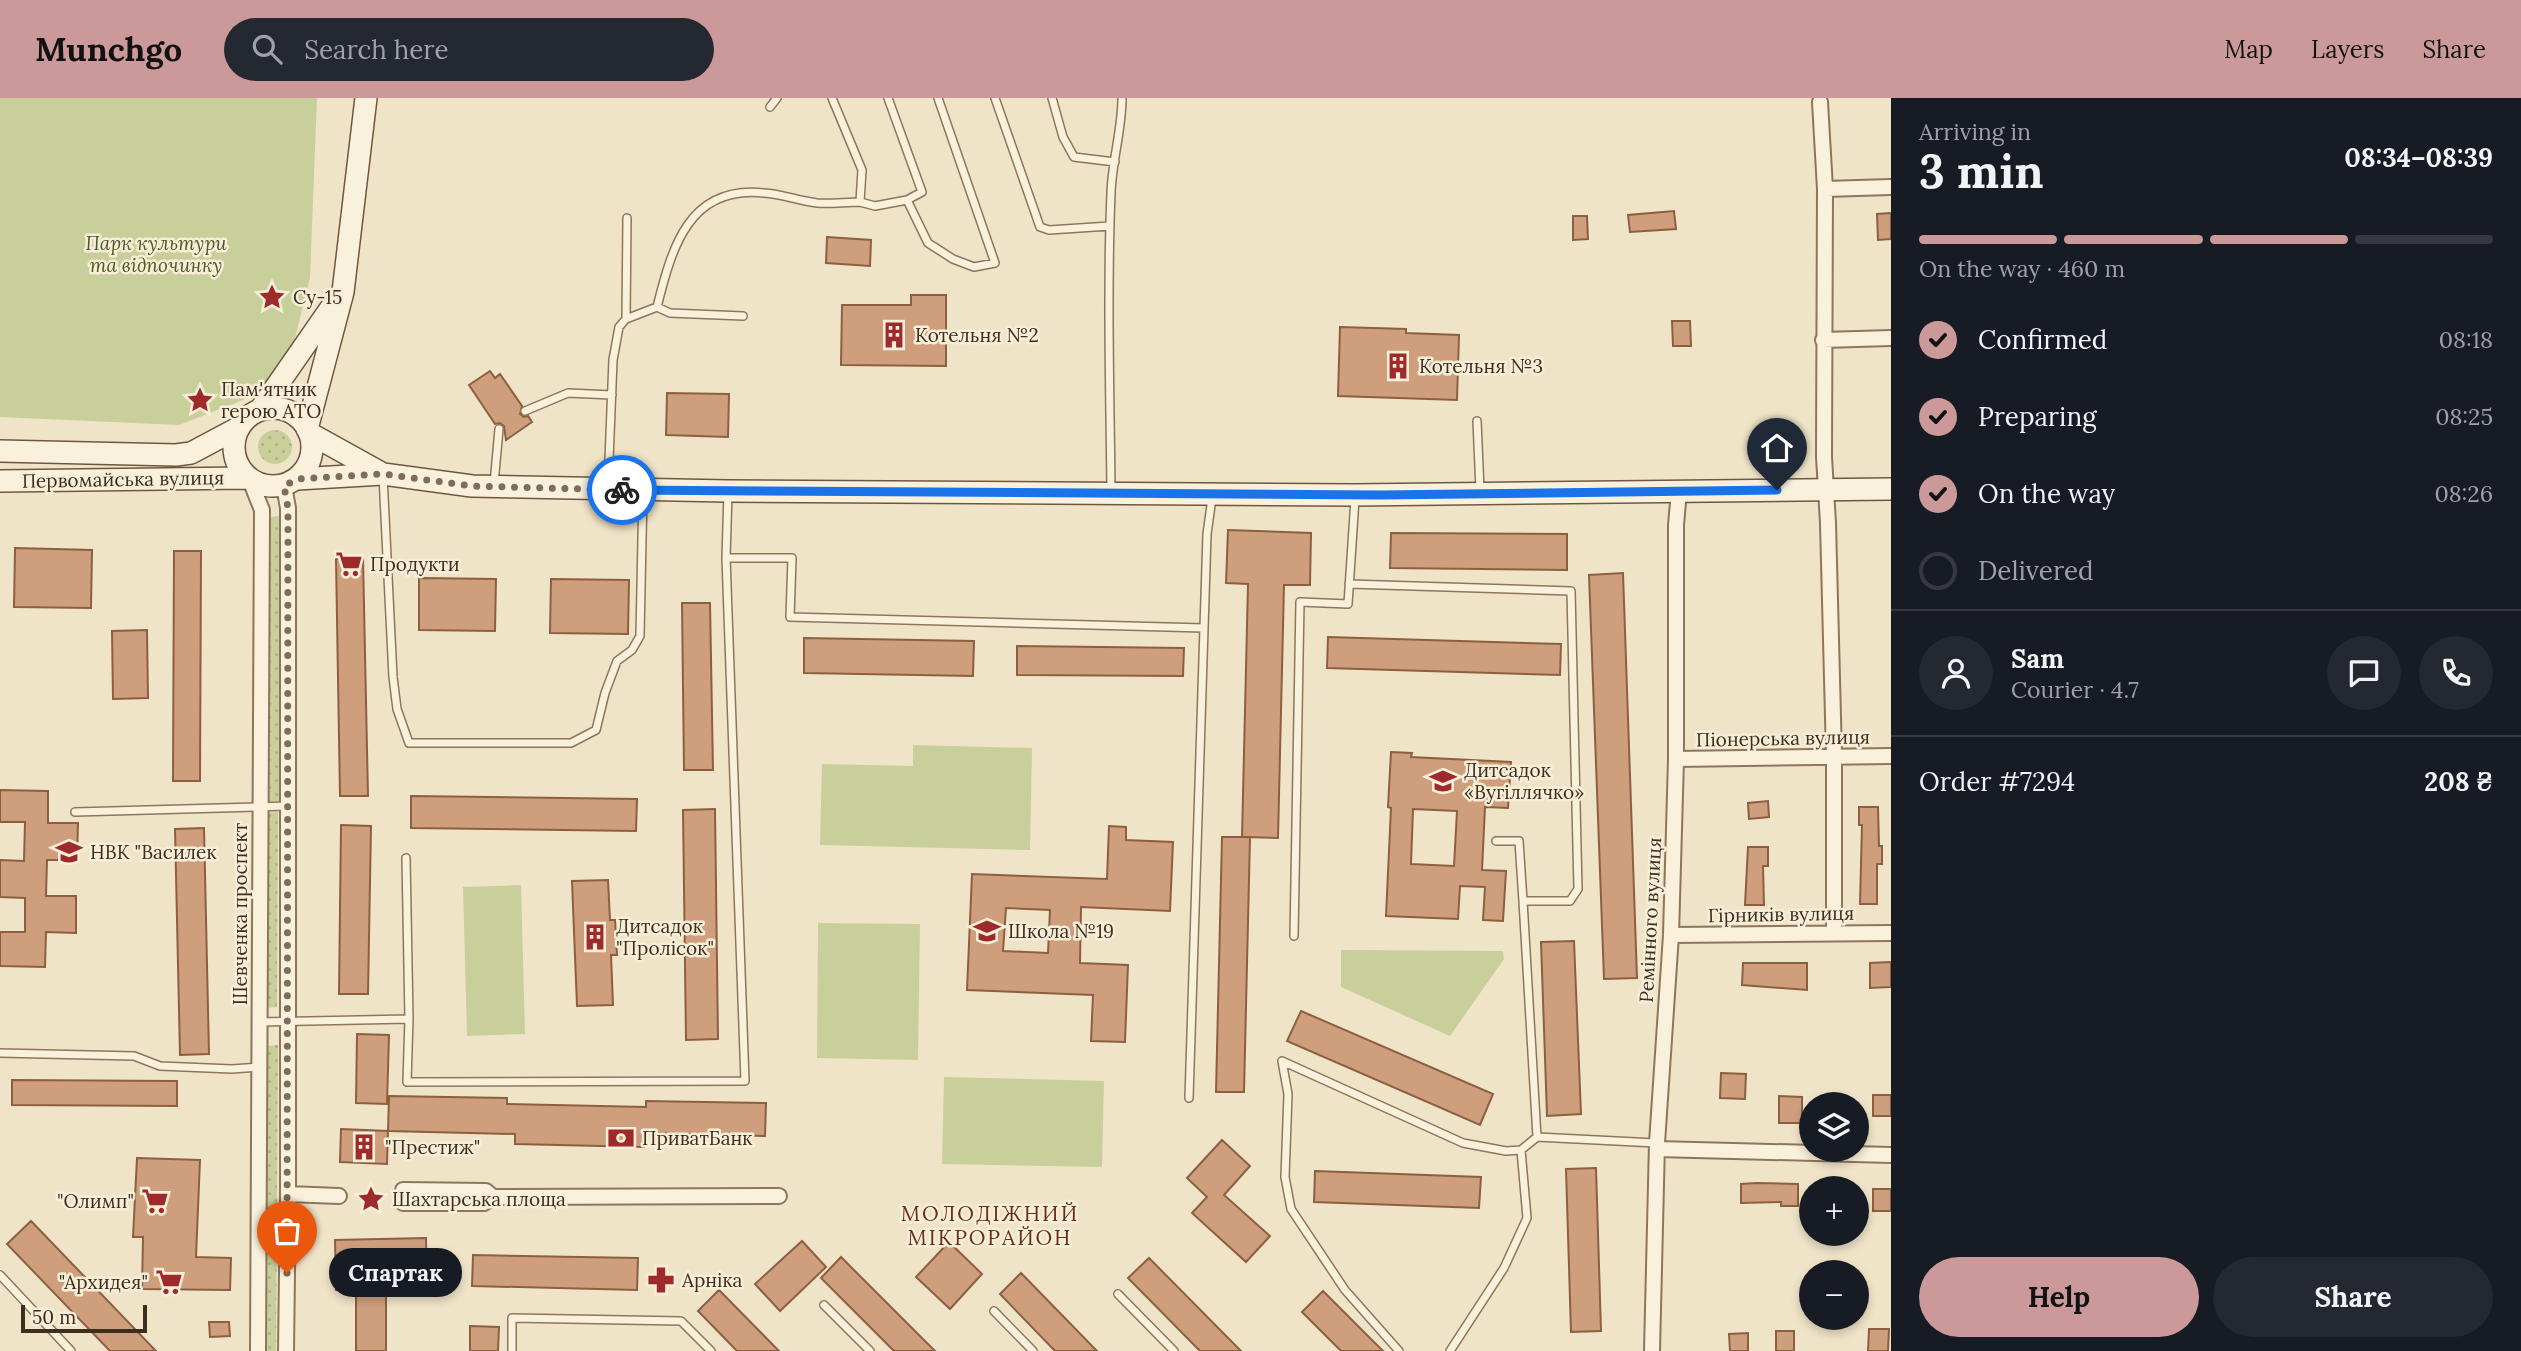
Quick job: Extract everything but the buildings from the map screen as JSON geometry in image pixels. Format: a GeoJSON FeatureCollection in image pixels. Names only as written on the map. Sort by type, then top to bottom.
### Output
{"type":"FeatureCollection","features":[{"type":"Feature","properties":{"kind":"main road"},"geometry":{"type":"LineString","coordinates":[[290,482],[306,468],[312,454],[308,431],[343,292],[366,98]]}},
{"type":"Feature","properties":{"kind":"main road"},"geometry":{"type":"LineString","coordinates":[[260,410],[343,292]]}},
{"type":"Feature","properties":{"kind":"main road"},"geometry":{"type":"LineString","coordinates":[[383,474],[308,431],[299,418],[289,411],[274,408],[247,416],[238,428],[233,445],[236,463],[248,479],[264,486],[383,474],[493,486],[608,490],[1355,495],[1891,489]]}},
{"type":"Feature","properties":{"kind":"main road","name":"Первомайська вулиця"},"geometry":{"type":"LineString","coordinates":[[0,451],[184,454],[191,453],[238,428]]}},
{"type":"Feature","properties":{"kind":"main road","name":"Первомайська вулиця"},"geometry":{"type":"LineString","coordinates":[[0,481],[248,479]]}},
{"type":"Feature","properties":{"kind":"street"},"geometry":{"type":"LineString","coordinates":[[1820,102],[1825,188],[1824,340],[1834,756],[1834,932]]}},
{"type":"Feature","properties":{"kind":"street"},"geometry":{"type":"LineString","coordinates":[[1825,188],[1891,187]]}},
{"type":"Feature","properties":{"kind":"street"},"geometry":{"type":"LineString","coordinates":[[1824,340],[1891,338]]}},
{"type":"Feature","properties":{"kind":"street","name":"Шевченка проспект"},"geometry":{"type":"LineString","coordinates":[[248,479],[262,510],[258,1351]]}},
{"type":"Feature","properties":{"kind":"street"},"geometry":{"type":"LineString","coordinates":[[286,1351],[290,482]]}},
{"type":"Feature","properties":{"kind":"street","name":"Ремінного вулиця"},"geometry":{"type":"LineString","coordinates":[[1652,1351],[1657,1146],[1671,935],[1676,759],[1676,525],[1679,491]]}},
{"type":"Feature","properties":{"kind":"street","name":"Піонерська вулиця"},"geometry":{"type":"LineString","coordinates":[[1676,759],[1891,756]]}},
{"type":"Feature","properties":{"kind":"street","name":"Гірників вулиця"},"geometry":{"type":"LineString","coordinates":[[1671,935],[1891,933]]}},
{"type":"Feature","properties":{"kind":"street"},"geometry":{"type":"LineString","coordinates":[[1657,1146],[1891,1155]]}},
{"type":"Feature","properties":{"kind":"street"},"geometry":{"type":"LineString","coordinates":[[403,1196],[486,1191],[493,1197],[779,1196]]}},
{"type":"Feature","properties":{"kind":"street"},"geometry":{"type":"LineString","coordinates":[[288,1194],[339,1196]]}},
{"type":"Feature","properties":{"kind":"lane"},"geometry":{"type":"LineString","coordinates":[[771,107],[777,98]]}},
{"type":"Feature","properties":{"kind":"lane"},"geometry":{"type":"LineString","coordinates":[[832,98],[862,170],[860,202]]}},
{"type":"Feature","properties":{"kind":"lane"},"geometry":{"type":"LineString","coordinates":[[657,307],[668,265],[685,226],[700,208],[725,194],[763,192],[816,203],[860,202],[875,206],[907,200],[922,192],[888,98]]}},
{"type":"Feature","properties":{"kind":"lane"},"geometry":{"type":"LineString","coordinates":[[907,200],[928,243],[953,259],[974,267],[995,263],[938,98]]}},
{"type":"Feature","properties":{"kind":"lane"},"geometry":{"type":"LineString","coordinates":[[995,98],[1040,227],[1049,230],[1111,226]]}},
{"type":"Feature","properties":{"kind":"lane"},"geometry":{"type":"LineString","coordinates":[[1052,98],[1063,137],[1074,157],[1115,162]]}},
{"type":"Feature","properties":{"kind":"lane"},"geometry":{"type":"LineString","coordinates":[[1111,492],[1111,190],[1122,98]]}},
{"type":"Feature","properties":{"kind":"lane"},"geometry":{"type":"LineString","coordinates":[[626,319],[627,218]]}},
{"type":"Feature","properties":{"kind":"lane"},"geometry":{"type":"LineString","coordinates":[[608,490],[613,360],[620,327],[626,319],[657,307],[670,313],[743,316]]}},
{"type":"Feature","properties":{"kind":"lane"},"geometry":{"type":"LineString","coordinates":[[525,411],[568,393],[612,396]]}},
{"type":"Feature","properties":{"kind":"lane"},"geometry":{"type":"LineString","coordinates":[[1477,421],[1480,494]]}},
{"type":"Feature","properties":{"kind":"lane"},"geometry":{"type":"LineString","coordinates":[[493,486],[499,429]]}},
{"type":"Feature","properties":{"kind":"lane"},"geometry":{"type":"LineString","coordinates":[[383,474],[393,677],[397,709],[409,743],[571,743],[596,730],[617,660],[632,650],[640,636],[643,490]]}},
{"type":"Feature","properties":{"kind":"lane"},"geometry":{"type":"LineString","coordinates":[[406,858],[409,1019],[407,1082],[745,1081],[726,558],[727,491]]}},
{"type":"Feature","properties":{"kind":"lane"},"geometry":{"type":"LineString","coordinates":[[1189,1098],[1207,534],[1212,494]]}},
{"type":"Feature","properties":{"kind":"lane"},"geometry":{"type":"LineString","coordinates":[[1294,936],[1300,602],[1348,604],[1355,495]]}},
{"type":"Feature","properties":{"kind":"lane"},"geometry":{"type":"LineString","coordinates":[[726,558],[792,558],[790,617],[1204,628]]}},
{"type":"Feature","properties":{"kind":"lane"},"geometry":{"type":"LineString","coordinates":[[1349,584],[1571,591],[1578,889],[1570,901],[1523,901]]}},
{"type":"Feature","properties":{"kind":"lane"},"geometry":{"type":"LineString","coordinates":[[75,812],[288,806]]}},
{"type":"Feature","properties":{"kind":"lane"},"geometry":{"type":"LineString","coordinates":[[1496,841],[1519,841],[1536,1137]]}},
{"type":"Feature","properties":{"kind":"lane"},"geometry":{"type":"LineString","coordinates":[[259,1022],[409,1019]]}},
{"type":"Feature","properties":{"kind":"lane"},"geometry":{"type":"LineString","coordinates":[[0,1053],[134,1056],[160,1066],[232,1069],[259,1067]]}},
{"type":"Feature","properties":{"kind":"lane"},"geometry":{"type":"LineString","coordinates":[[1399,1351],[1345,1290],[1291,1209],[1285,1177],[1288,1094],[1282,1061],[1463,1143],[1506,1151],[1521,1150],[1536,1137],[1657,1146]]}},
{"type":"Feature","properties":{"kind":"lane"},"geometry":{"type":"LineString","coordinates":[[1450,1351],[1504,1268],[1527,1218],[1521,1150]]}},
{"type":"Feature","properties":{"kind":"lane"},"geometry":{"type":"LineString","coordinates":[[0,1275],[71,1351]]}},
{"type":"Feature","properties":{"kind":"lane"},"geometry":{"type":"LineString","coordinates":[[1118,1294],[1174,1351]]}},
{"type":"Feature","properties":{"kind":"lane"},"geometry":{"type":"LineString","coordinates":[[824,1305],[870,1351]]}},
{"type":"Feature","properties":{"kind":"lane"},"geometry":{"type":"LineString","coordinates":[[994,1311],[1032,1351]]}},
{"type":"Feature","properties":{"kind":"lane"},"geometry":{"type":"LineString","coordinates":[[512,1351],[512,1318],[681,1321],[711,1351]]}},
{"type":"Feature","properties":{"kind":"green space","name":"Парк культури та відпочинку"},"geometry":{"type":"Polygon","coordinates":[[[0,98],[317,98],[310,278],[294,342],[256,395],[179,425],[0,417],[0,98]]]}},
{"type":"Feature","properties":{"kind":"green space"},"geometry":{"type":"Polygon","coordinates":[[[275,430],[287,435],[292,447],[287,459],[275,464],[263,459],[258,447],[263,435],[275,430]]]}},
{"type":"Feature","properties":{"kind":"green space"},"geometry":{"type":"Polygon","coordinates":[[[280,516],[279,801],[268,801],[269,517],[280,516]]]}},
{"type":"Feature","properties":{"kind":"green space"},"geometry":{"type":"Polygon","coordinates":[[[913,745],[1032,748],[1030,850],[820,845],[822,764],[913,766],[913,745]]]}},
{"type":"Feature","properties":{"kind":"green space"},"geometry":{"type":"Polygon","coordinates":[[[278,812],[277,1007],[268,1008],[268,813],[278,812]]]}},
{"type":"Feature","properties":{"kind":"green space"},"geometry":{"type":"Polygon","coordinates":[[[521,885],[525,1034],[467,1036],[463,887],[521,885]]]}},
{"type":"Feature","properties":{"kind":"green space"},"geometry":{"type":"Polygon","coordinates":[[[818,923],[920,924],[918,1060],[817,1058],[818,923]]]}},
{"type":"Feature","properties":{"kind":"green space"},"geometry":{"type":"Polygon","coordinates":[[[1341,950],[1503,951],[1504,959],[1450,1036],[1341,987],[1341,950]]]}},
{"type":"Feature","properties":{"kind":"green space"},"geometry":{"type":"Polygon","coordinates":[[[278,1045],[276,1351],[265,1351],[266,1046],[278,1045]]]}},
{"type":"Feature","properties":{"kind":"green space"},"geometry":{"type":"Polygon","coordinates":[[[944,1077],[1104,1081],[1102,1167],[942,1164],[944,1077]]]}},
{"type":"Feature","properties":{"kind":"way so far"},"geometry":{"type":"LineString","coordinates":[[287,1273],[288,508],[284,486],[297,479],[383,474],[472,486],[622,490]]}},
{"type":"Feature","properties":{"kind":"place","name":"Су-15"},"geometry":{"type":"Point","coordinates":[272,297]}},
{"type":"Feature","properties":{"kind":"place","name":"Котельня №2"},"geometry":{"type":"Point","coordinates":[894,335]}},
{"type":"Feature","properties":{"kind":"place","name":"Котельня №3"},"geometry":{"type":"Point","coordinates":[1398,366]}},
{"type":"Feature","properties":{"kind":"place","name":"Пам'ятник герою АТО"},"geometry":{"type":"Point","coordinates":[200,400]}},
{"type":"Feature","properties":{"kind":"place","name":"Продукти"},"geometry":{"type":"Point","coordinates":[349,564]}},
{"type":"Feature","properties":{"kind":"place","name":"Дитсадок «Вугіллячко»"},"geometry":{"type":"Point","coordinates":[1443,781]}},
{"type":"Feature","properties":{"kind":"place","name":"НВК \"Василек"},"geometry":{"type":"Point","coordinates":[69,852]}},
{"type":"Feature","properties":{"kind":"place","name":"Школа №19"},"geometry":{"type":"Point","coordinates":[987,931]}},
{"type":"Feature","properties":{"kind":"place","name":"Дитсадок \"Пролісок\""},"geometry":{"type":"Point","coordinates":[595,937]}},
{"type":"Feature","properties":{"kind":"place","name":"ПриватБанк"},"geometry":{"type":"Point","coordinates":[621,1138]}},
{"type":"Feature","properties":{"kind":"place","name":"\"Престиж\""},"geometry":{"type":"Point","coordinates":[364,1147]}},
{"type":"Feature","properties":{"kind":"place","name":"Шахтарська площа"},"geometry":{"type":"Point","coordinates":[371,1199]}},
{"type":"Feature","properties":{"kind":"place","name":"\"Олимп\""},"geometry":{"type":"Point","coordinates":[155,1201]}},
{"type":"Feature","properties":{"kind":"place","name":"Спартак"},"geometry":{"type":"Point","coordinates":[287,1273]}},
{"type":"Feature","properties":{"kind":"place","name":"Арніка"},"geometry":{"type":"Point","coordinates":[661,1280]}},
{"type":"Feature","properties":{"kind":"place","name":"\"Архидея\""},"geometry":{"type":"Point","coordinates":[169,1282]}},
{"type":"Feature","properties":{"kind":"district","name":"МОЛОДІЖНИЙ МІКРОРАЙОН"},"geometry":{"type":"Point","coordinates":[990,1226]}},
{"type":"Feature","properties":{"kind":"route"},"geometry":{"type":"LineString","coordinates":[[622,490],[1380,495],[1777,490]]}}]}
